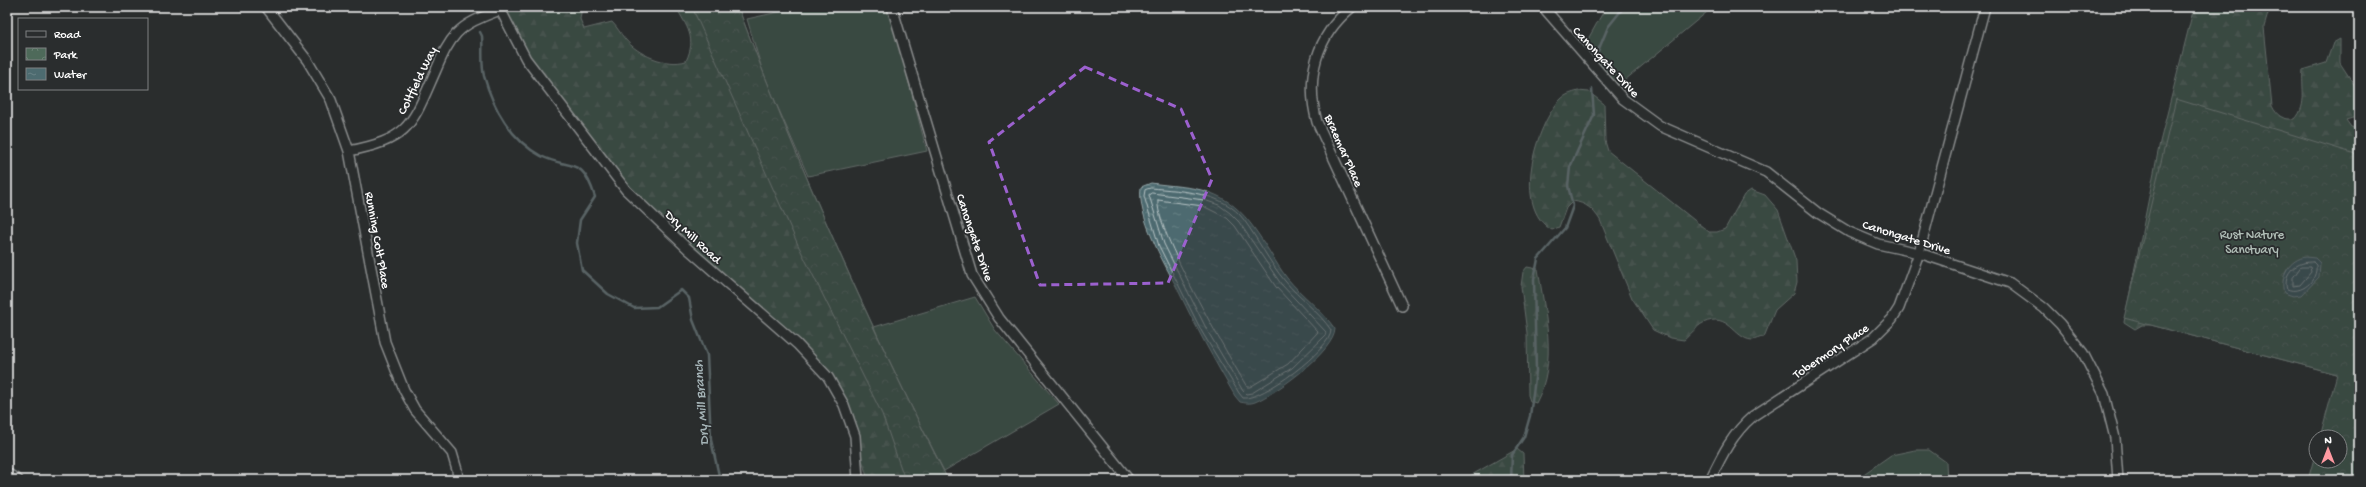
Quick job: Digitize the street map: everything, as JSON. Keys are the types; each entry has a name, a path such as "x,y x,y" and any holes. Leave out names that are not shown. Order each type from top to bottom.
{"street":[{"name":"Running Colt Place","path":"266,7 307,60 332,100 349,151 386,342 404,390 415,410 452,452 458,480"},
{"name":"Canongate Drive","path":"892,7 972,275 998,318 1129,480"},
{"name":"Braemar Place","path":"1352,7 1334,24 1319,50 1312,78 1313,108 1402,306"},
{"name":"Canongate Drive","path":"1543,7 1610,85 1632,106 1650,120 1669,130 1766,172 1818,213 1849,232 1878,244 1919,253 2010,284 2044,308 2064,328 2083,353 2104,394 2115,438 2118,480"},
{"name":"Tobermory Place","path":"1710,480 1725,448 1742,425 1753,416 1866,343 1883,330 1899,308 1919,253 1984,7"},
{"name":"Coltfield Way","path":"349,151 378,145 400,133 416,115 451,40 467,25 499,8"},
{"name":"Dry Mill Road","path":"499,8 526,59 626,190 687,248 797,344 828,377 844,405 855,436 858,480"},
{"path":"7,473 18,480"}],"highlighted area":[{"path":"1085,67 1181,109 1212,179 1168,283 1040,285 989,142"}],"green space":[{"path":"499,7 582,7 580,19 584,29 612,22 631,45 645,55 661,61 678,62 686,61 691,46 691,39 687,27 676,7 738,7 761,67 811,187 863,305 948,480 868,480 855,436 828,377 626,190 526,59"},
{"path":"692,7 738,7 761,67 811,187 863,306 948,480 905,480 882,414 799,247"},
{"path":"801,7 889,7 927,151 808,176 764,76 747,19"},
{"path":"1606,7 1713,7 1619,85 1583,48"},
{"name":"Rust Nature Sanctuary","path":"2194,7 2270,7 2264,27 2272,106 2278,115 2287,119 2295,119 2299,114 2303,102 2303,70 2326,63 2333,43 2340,39 2340,63 2359,92 2359,116 2346,120 2351,127 2359,129 2359,294 2337,374 2151,325 2142,325 2135,329 2124,322 2160,142"},
{"path":"1578,91 1589,92 1604,104 1605,141 1608,151 1709,232 1717,232 1725,229 1744,195 1751,190 1765,195 1778,210 1796,261 1797,282 1794,293 1775,310 1764,337 1752,340 1746,338 1719,320 1712,320 1703,323 1684,340 1670,338 1653,330 1632,298 1600,220 1592,210 1582,203 1573,201 1566,208 1559,227 1552,230 1540,219 1533,204 1530,186 1536,146 1543,127 1561,99"},
{"name":"Rust Nature Sanctuary","path":"2176,99 2359,155 2359,480 2308,480 2311,469 2348,469 2348,429 2322,429 2337,374 2124,318"},
{"path":"1527,267 1538,269 1548,337 1547,371 1543,387 1536,403 1530,401 1528,395 1527,333 1521,286 1523,272"},
{"path":"975,297 995,330 1059,404 944,471 892,370 874,327"},
{"path":"1517,449 1523,454 1524,480 1463,480"},
{"path":"1915,450 1929,450 1946,462 1947,480 1855,480 1891,455"}],"water":[{"path":"1151,183 1201,190 1222,198 1234,206 1245,216 1254,228 1287,278 1335,329 1332,338 1325,349 1315,360 1289,381 1255,402 1240,402 1235,396 1197,328 1158,251 1147,224 1141,199 1141,187"},
{"path":"2306,257 2315,258 2320,263 2319,277 2302,295 2293,296 2284,293 2283,280 2287,269 2295,261"}],"waterway":[{"name":"Dry Mill Branch","path":"466,7 468,11"},
{"path":"1598,51 1608,27 1624,7"},
{"name":"Dry Mill Branch","path":"480,32 482,36 484,76 492,100 512,132 530,149 541,156 574,166 585,175 590,184 595,197 580,220 577,243 582,270 608,294 634,308 657,307 681,290 689,298 693,320 707,355 711,440 720,480"},
{"path":"1511,480 1512,455 1524,437 1530,416 1536,371 1534,279 1538,259 1565,228 1573,206 1568,186 1570,167 1594,115 1592,89"}]}
